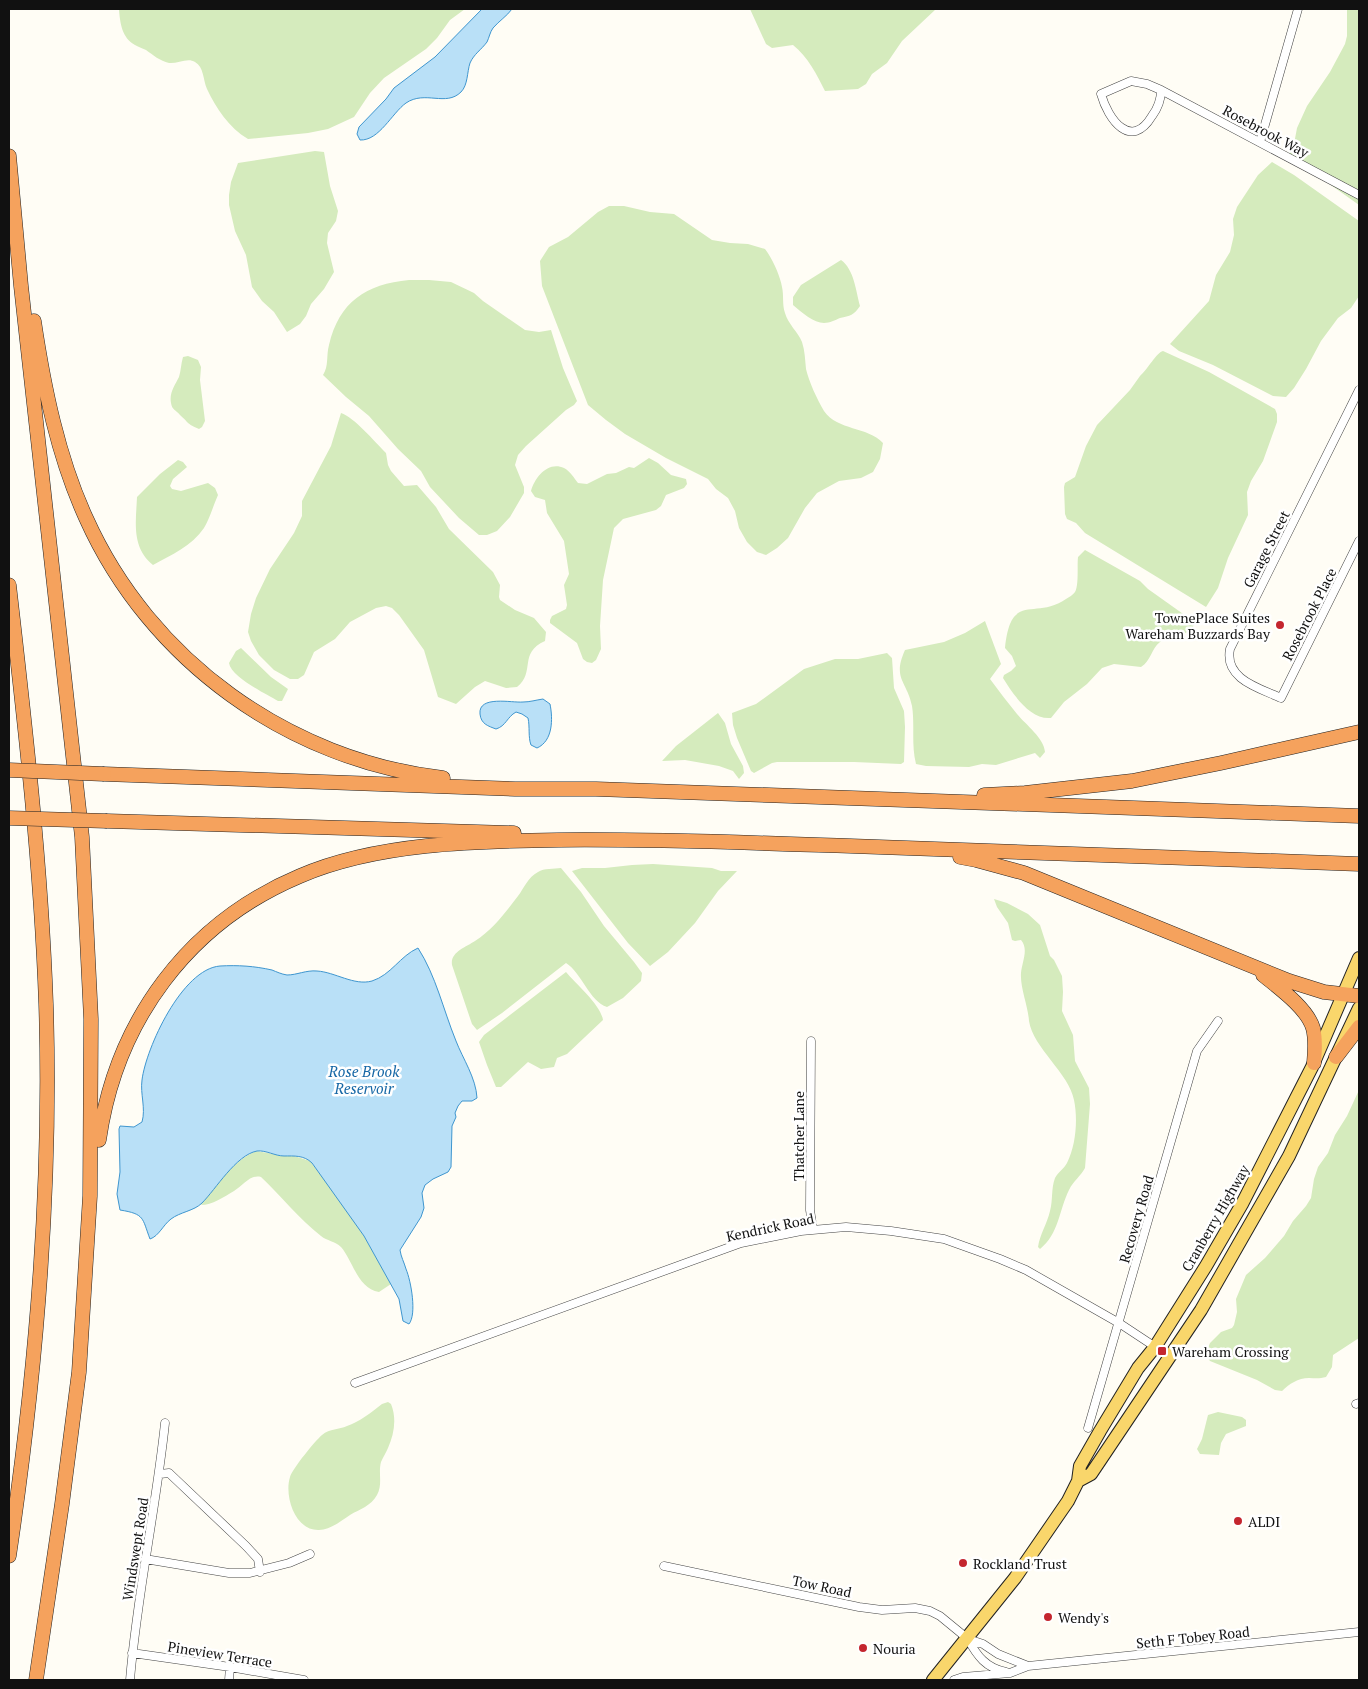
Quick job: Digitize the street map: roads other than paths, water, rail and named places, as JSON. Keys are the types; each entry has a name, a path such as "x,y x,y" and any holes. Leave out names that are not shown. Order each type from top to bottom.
{"highway":[{"path":"9,156 22,296 82,837 91,1019 90,1196 85,1293 76,1398 59,1530 36,1680"},
{"path":"18,242 29,285 40,359 53,418 64,459 78,498 97,541 122,582 152,622 187,660 229,694 268,720 312,743 359,761 424,776 596,789"},
{"path":"9,585 35,832 42,919 47,1084 44,1212 39,1300 26,1432 9,1556"},
{"path":"9,620 17,656"},
{"path":"880,798 1025,793 1132,782 1356,732"},
{"path":"9,770 506,789 596,789 1359,816"},
{"path":"9,818 515,833 582,840"},
{"path":"90,1196 108,1092 121,1055 140,1017 174,967 206,935 240,908 277,886 299,876 340,862 365,856 442,846 514,841 690,840 1359,864"},
{"path":"898,848 976,860 1024,873 1290,982 1324,992 1359,996"},
{"path":"1255,968 1292,1000 1311,1022 1315,1041 1314,1063"},
{"path":"1336,1057 1359,1027"}],"main road":[{"name":"Cranberry Highway","path":"933,1680 968,1639 1038,1547 1068,1501 1078,1481 1080,1466 1138,1368 1155,1347 1242,1204 1314,1063 1359,958"},
{"name":"Cranberry Highway","path":"1078,1481 1091,1474 1201,1310 1289,1156 1359,1008"}],"street":[{"path":"1260,142 1298,9"},
{"name":"Rosebrook Way","path":"1160,90 1158,106 1148,124 1142,130 1131,131 1120,127 1108,114 1101,94 1131,81 1147,84 1160,90 1260,142 1359,195"},
{"name":"Garage Street","path":"1281,698 1236,674 1229,663 1230,649 1359,390"},
{"name":"Rosebrook Place","path":"1281,698 1359,541"},
{"name":"Recovery Road","path":"1088,1428 1197,1051 1218,1021"},
{"name":"Thatcher Lane","path":"811,1041 810,1210 813,1230"},
{"name":"Kendrick Road","path":"355,1383 741,1243 813,1230 846,1228 892,1231 944,1239 1000,1259 1026,1270 1119,1323 1169,1356"},
{"name":"Windswept Road","path":"130,1680 145,1559 160,1474 164,1423"},
{"path":"160,1474 169,1473 233,1533 258,1559 260,1572"},
{"path":"145,1559 250,1574 289,1563 310,1554"},
{"name":"Tow Road","path":"664,1566 859,1607 882,1610 923,1609 940,1616 968,1639"},
{"name":"Seth F Tobey Road","path":"954,1680 963,1677 1010,1673 1028,1666 1359,1632"},
{"path":"968,1639 976,1653 986,1664 1010,1673"},
{"name":"Seth F Tobey Road","path":"968,1639 983,1644 998,1654 1028,1666"},
{"name":"Pineview Terrace","path":"132,1653 304,1680"},
{"path":"229,1680 230,1667"}],"water":[{"path":"482,9 512,9 493,28 487,42 470,63 465,86 461,92 449,98 413,99 406,103 373,136 360,140 357,134 359,127 394,88 435,57"},
{"path":"543,699 550,704 551,729 546,740 537,748 531,745 528,718 522,714 516,712 502,726 496,729 485,724 480,714 484,704 490,702 526,702"},
{"name":"Rose Brook Reservoir","path":"418,948 430,970 456,1041 472,1076 477,1098 472,1101 462,1101 458,1106 452,1126 451,1167 448,1172 425,1185 422,1193 424,1208 421,1217 400,1250 410,1281 413,1305 413,1313 409,1324 403,1321 399,1299 364,1236 312,1163 299,1156 281,1156 260,1151 249,1154 227,1173 202,1203 171,1219 150,1239 144,1222 138,1215 120,1210 117,1194 120,1172 119,1129 120,1126 134,1127 142,1122 142,1080 151,1049 168,1012 192,981 206,970 220,966 233,966 272,970 287,975 317,971 358,982 372,981 385,974"}],"place":[{"name":"TownePlace Suites Wareham Buzzards Bay","path":"1280,625"},
{"name":"Wareham Crossing","path":"1162,1351"},
{"name":"ALDI","path":"1238,1521"},
{"name":"Rockland Trust","path":"963,1563"},
{"name":"Wendy's","path":"1048,1617"},
{"name":"Nouria","path":"863,1648"}]}
